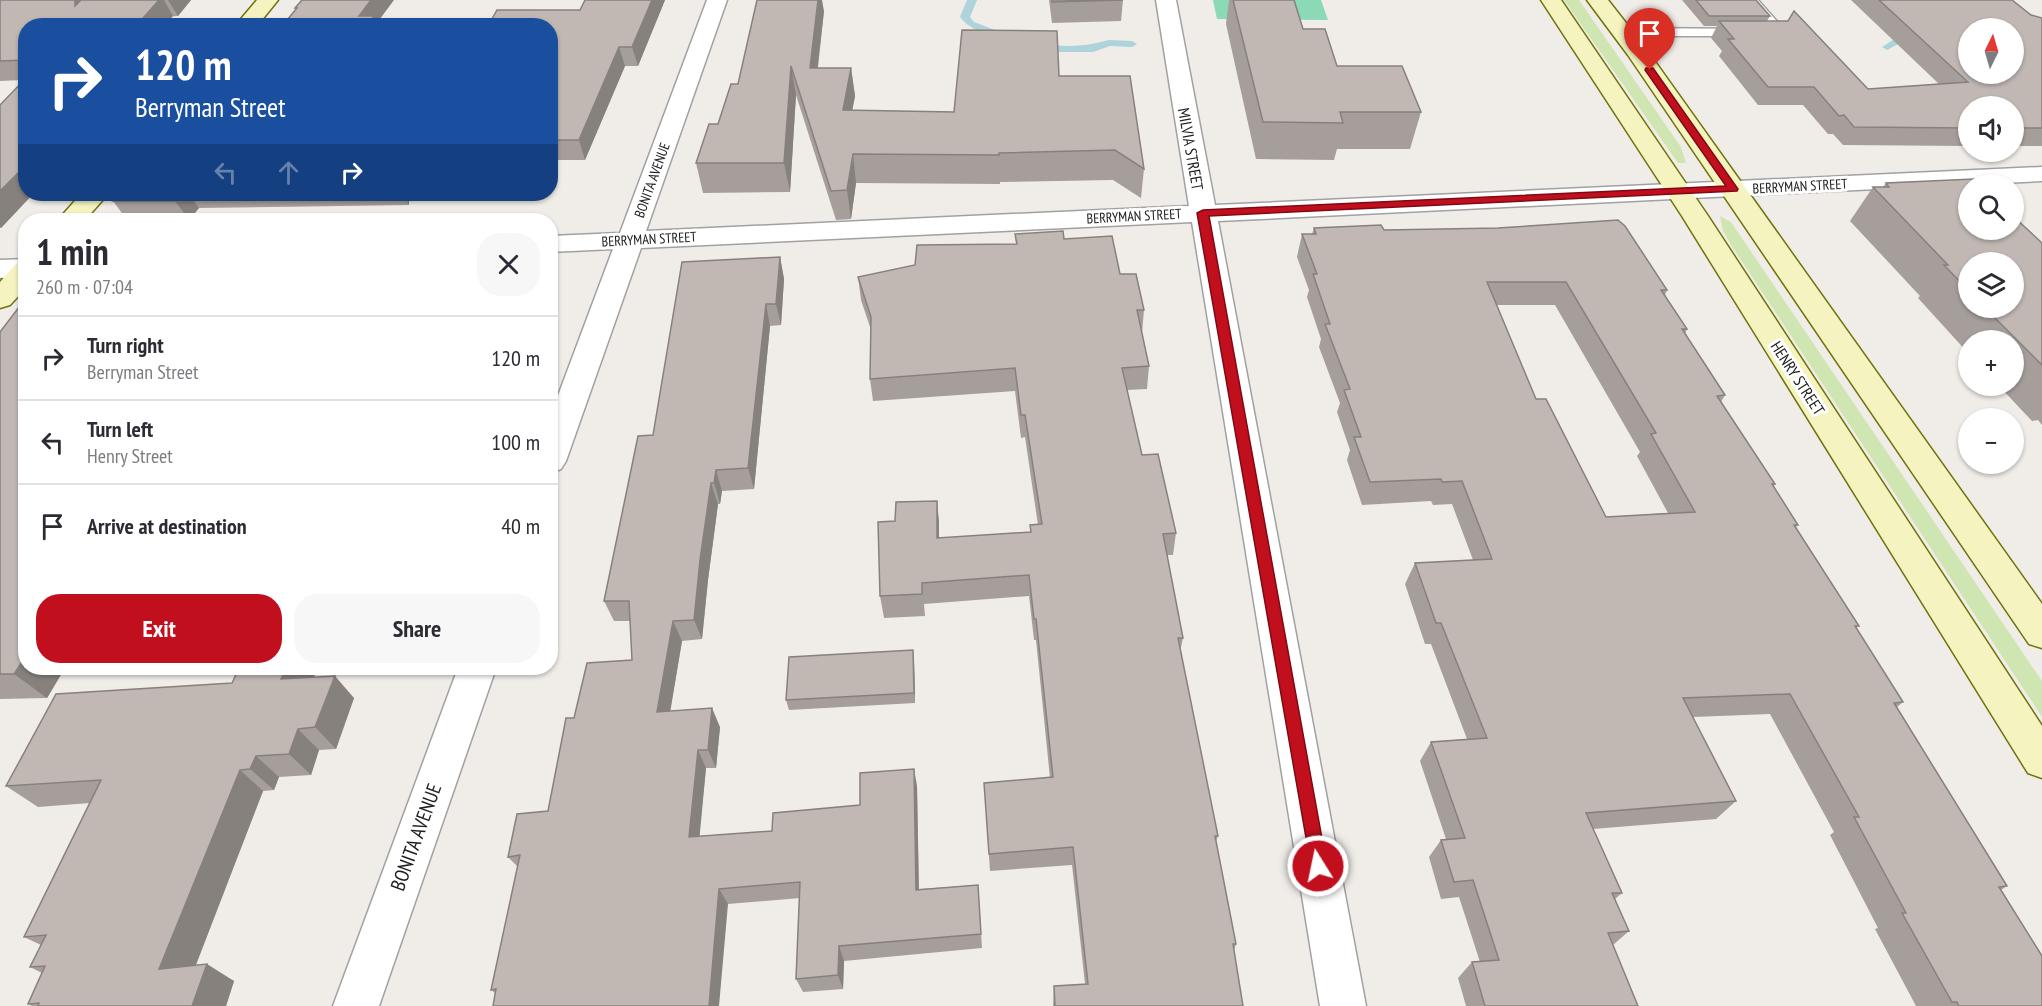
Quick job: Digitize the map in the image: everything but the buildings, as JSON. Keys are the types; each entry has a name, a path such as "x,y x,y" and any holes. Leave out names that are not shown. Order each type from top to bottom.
{"main road":[{"path":"252,18 268,0"},
{"name":"HENRY STREET","path":"1551,0 1679,192 2042,760"},
{"path":"1597,0 1623,32 2042,633"},
{"path":"77,213 89,201"},
{"path":"0,299 18,278"}],"street":[{"name":"BONITA AVENUE","path":"558,439 717,0"},
{"name":"MILVIA STREET","path":"1166,0 1343,1006"},
{"name":"BERRYMAN STREET","path":"558,244 2042,174"},
{"path":"0,269 18,269"},
{"name":"BONITA AVENUE","path":"356,1006 474,675"}],"lane":[{"path":"1623,32 1774,33 1776,28 1751,0"}],"green space":[{"path":"1213,0 1321,0 1328,20 1217,19"},
{"path":"1564,0 1579,0 1681,147 1686,163 1678,163"},
{"path":"1720,216 1731,222 2042,681 2042,717 1731,245 1723,231"}],"waterway":[{"path":"972,0 965,17 971,24 1005,37"},
{"path":"1887,47 1902,38 1915,38"},
{"path":"1037,45 1056,49 1093,49 1109,43 1132,44"}],"route":[{"path":"1318,866 1203,213 1509,201 1733,189 1650,70"}]}
